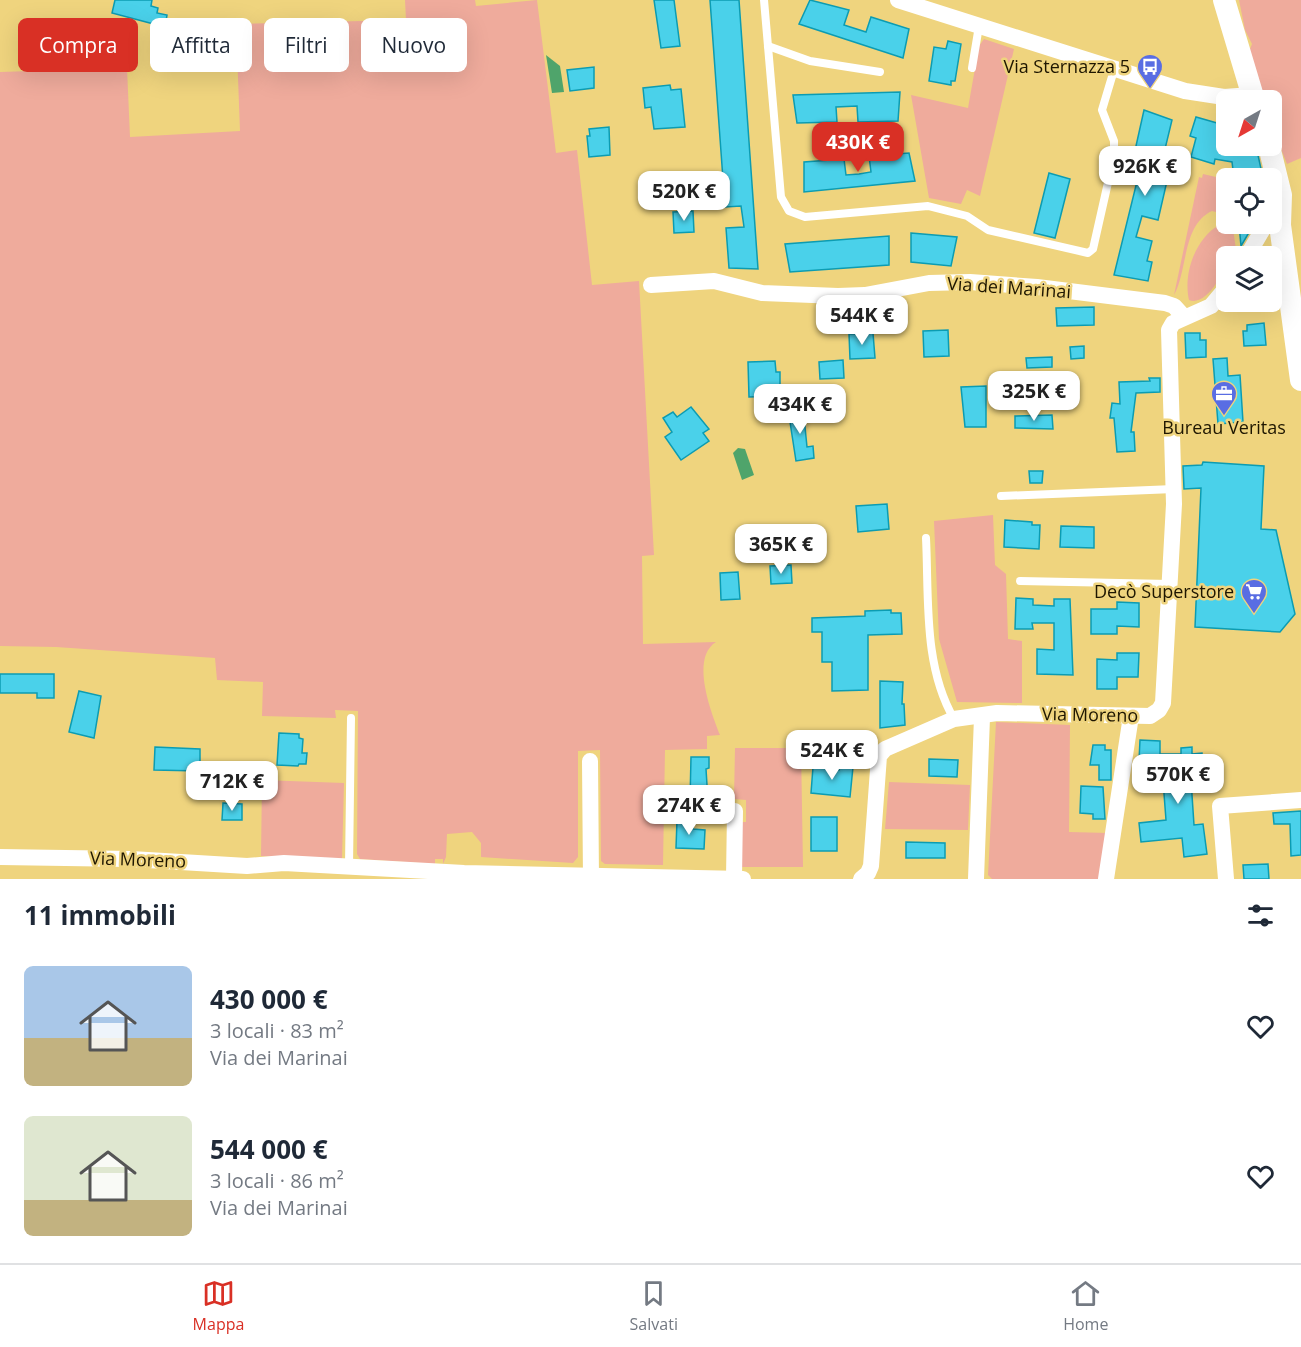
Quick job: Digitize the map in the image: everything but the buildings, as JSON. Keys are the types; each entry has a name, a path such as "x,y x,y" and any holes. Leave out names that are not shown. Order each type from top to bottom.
{"main road":[{"path":"1224,3 1251,90"},
{"path":"1282,213 1301,207"},
{"path":"1276,234 1301,380"}],"street":[{"path":"898,0 1114,70 1185,91 1216,96"},
{"name":"Via dei Marinai","path":"651,285 714,281 762,293 838,296 865,295 929,283 970,282 1037,287 1165,303 1174,306 1184,316"},
{"path":"1184,316 1211,306 1216,300"},
{"name":"Via Moreno","path":"869,877 879,756 885,749 954,719 982,717 997,713 1154,715 1163,703 1174,489 1169,330 1173,323 1184,316"},
{"path":"1106,879 1131,716"},
{"path":"976,879 982,717"},
{"path":"590,761 591,877"},
{"path":"1226,879 1220,806 1301,800"},
{"path":"734,878 735,811"},
{"name":"Via Moreno","path":"0,856 131,859 247,866 284,863 591,877 744,879"}],"lane":[{"path":"764,0 781,197 789,211 805,217 928,206 967,216 988,230 1088,253 1093,249 1114,156 1114,141 1102,110 1114,70"},
{"path":"972,68 979,26"},
{"path":"768,46 810,61 880,72"},
{"path":"1001,496 1174,489"},
{"path":"926,538 933,658 946,705 954,719"},
{"path":"1020,581 1170,584"},
{"path":"350,866 351,718"}],"shaded area":[{"path":"405,0 475,0 476,6 537,0 556,153 577,150 592,285 639,281 654,555 642,556 643,644 716,642 708,650 703,672 708,700 720,735 707,736 707,749 665,750 663,865 605,864 601,861 600,750 578,751 578,857 573,863 481,857 481,843 472,832 447,834 446,857 443,864 443,859 435,859 435,864 360,859 357,854 358,711 335,710 336,718 262,716 263,682 217,680 215,658 56,647 0,646 0,72 127,72 130,137 240,131 238,72 252,72 252,24 264,23 264,72 349,72 349,21 361,21 361,72 467,72 467,18 406,18"},
{"path":"1239,0 1301,0 1301,158 1287,164 1282,151 1282,90 1260,90 1248,54 1252,44 1245,30"},
{"path":"984,39 1014,49 980,196 967,190 961,204 929,198 911,95 968,108 979,46"},
{"path":"546,55 560,66 564,92 552,93"},
{"path":"1203,174 1216,177 1216,212 1212,211 1202,218 1195,227 1190,237 1174,295 1199,177 1202,178"},
{"path":"1216,227 1216,234 1234,234 1236,246 1216,246 1216,283 1202,298 1196,301 1189,300 1188,279 1193,258 1203,239"},
{"path":"738,448 745,449 754,475 742,480 733,453"},
{"path":"993,515 995,565 1006,574 1008,639 1022,641 1022,703 957,702 939,639 934,521"},
{"path":"996,722 1070,725 1069,832 1109,833 1101,879 992,879 988,875"},
{"path":"735,748 801,748 803,867 741,867 742,822 746,822 746,800 734,799"},
{"path":"262,780 344,783 342,859 261,856"},
{"path":"889,782 970,785 968,830 885,829"}],"place":[{"name":"Via Sternazza 5","path":"1150,90"},
{"name":"Bureau Veritas","path":"1224,417"},
{"name":"Decò Superstore","path":"1254,615"}]}
